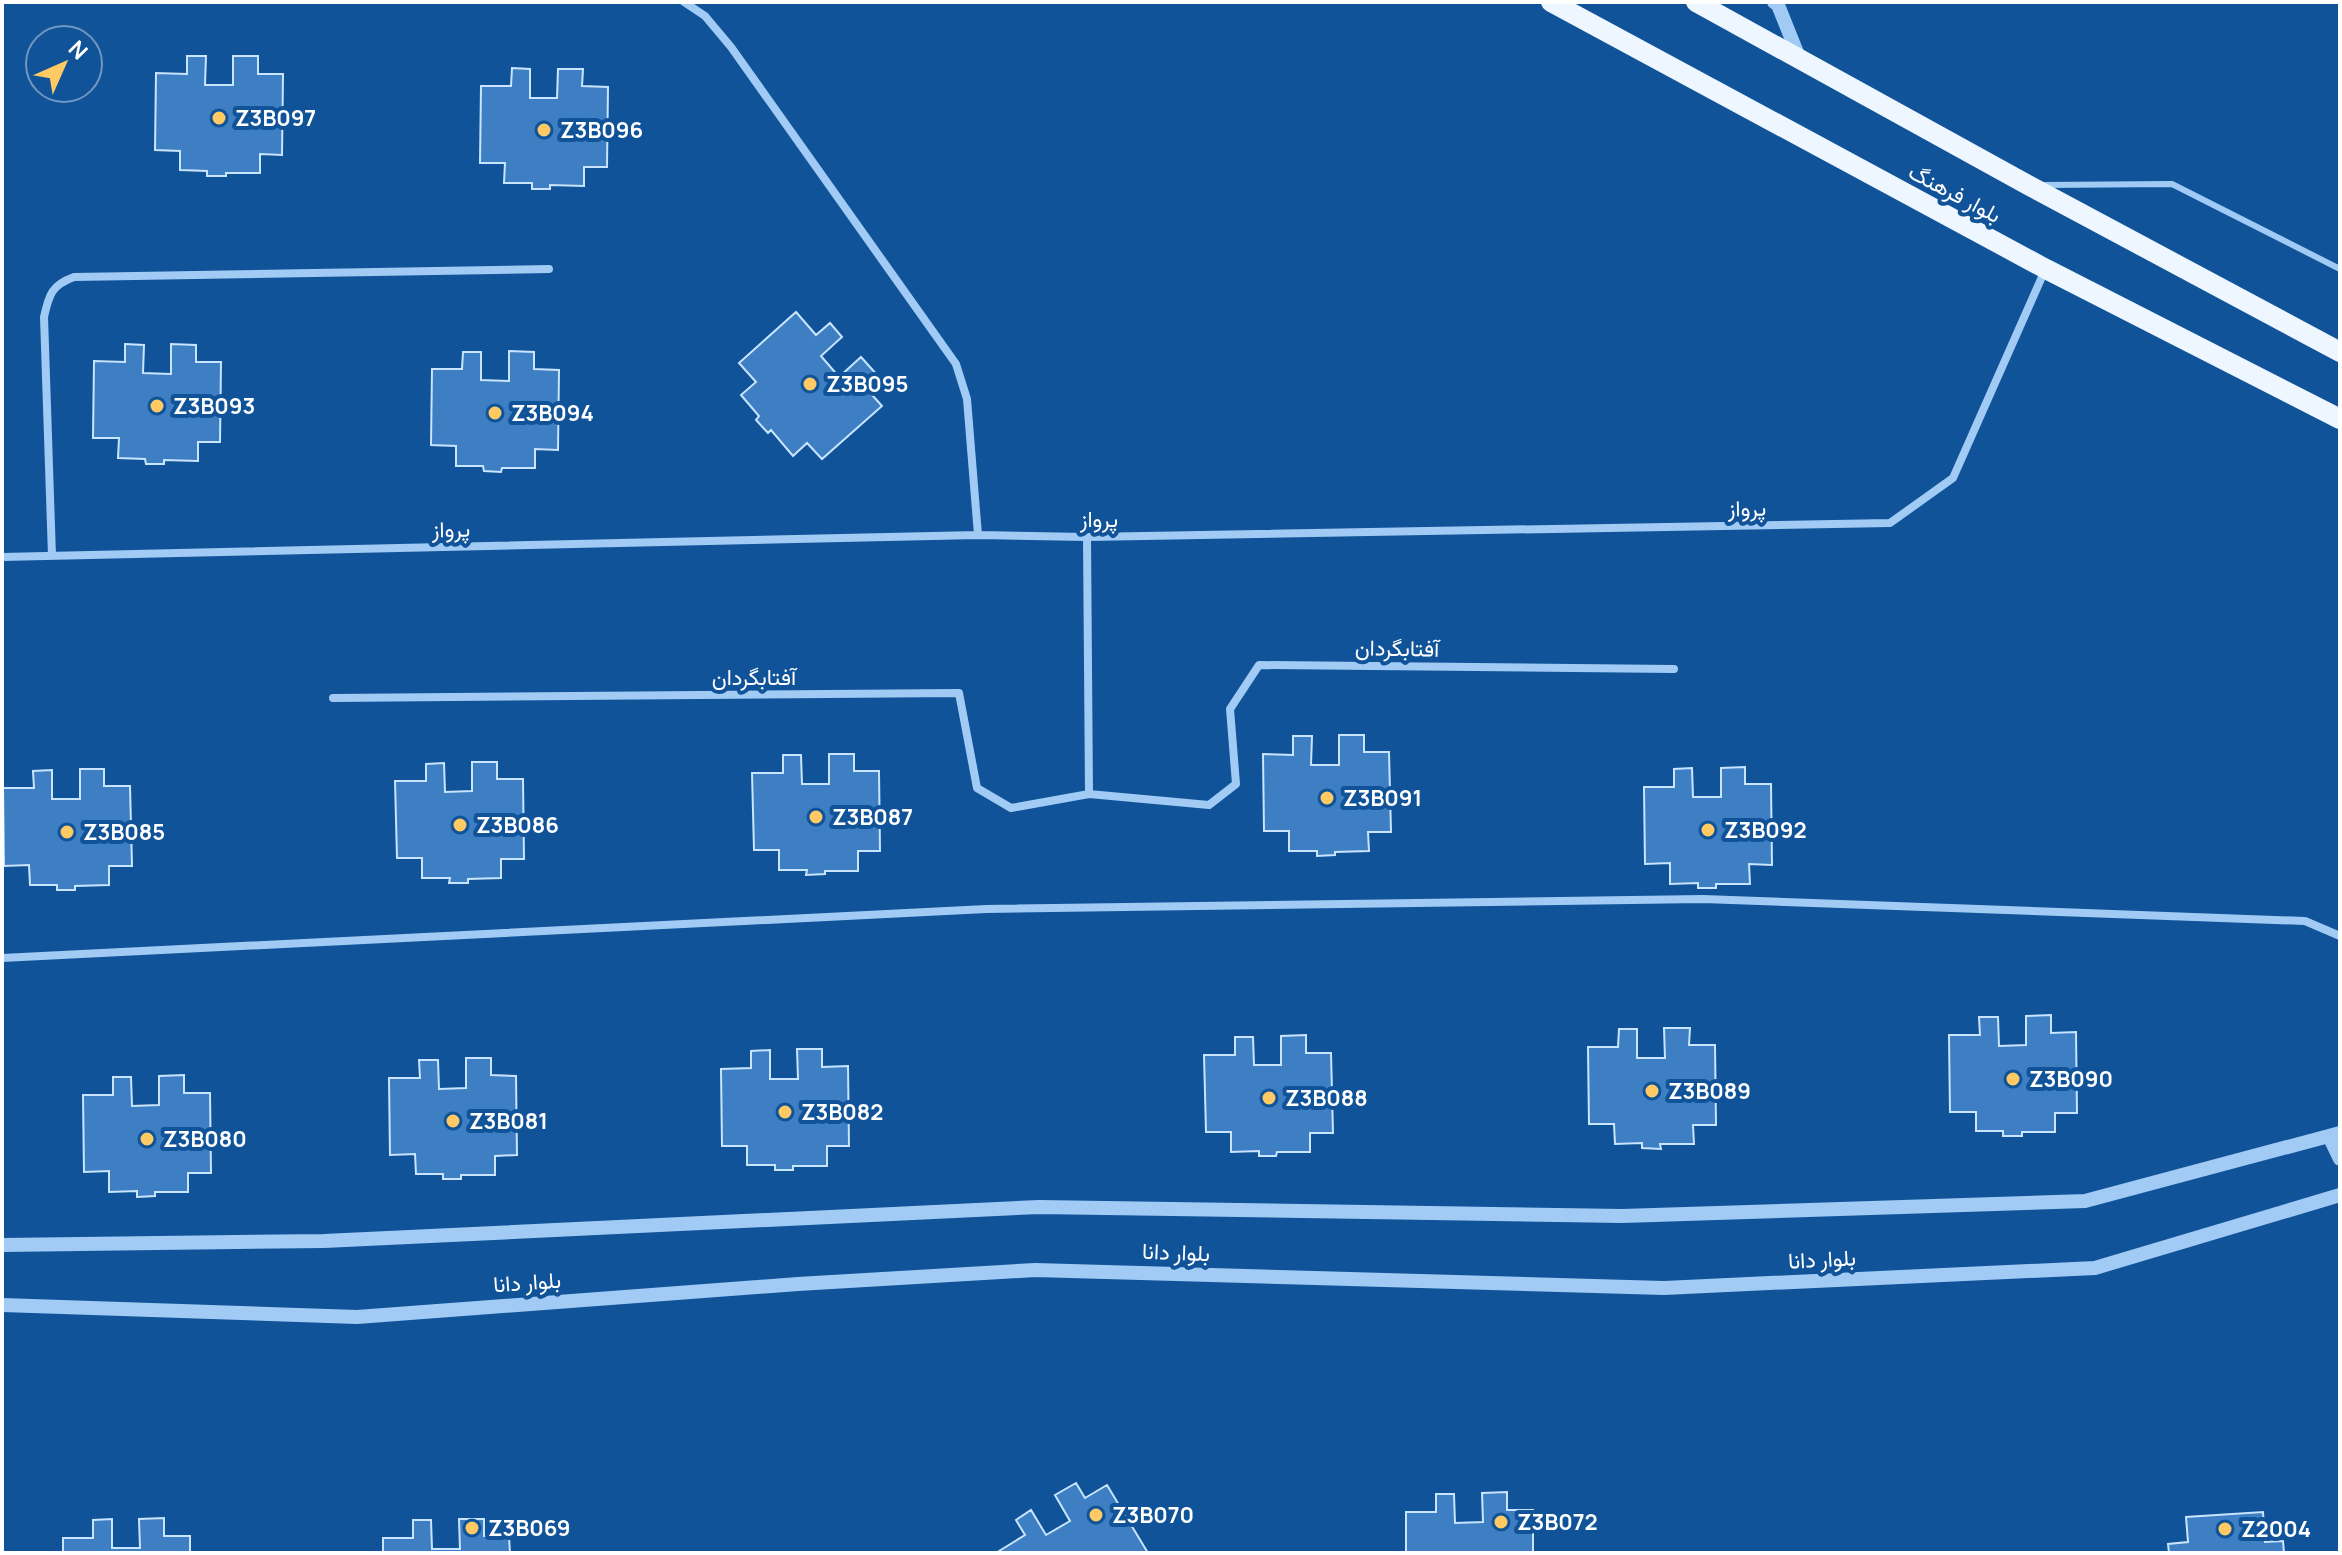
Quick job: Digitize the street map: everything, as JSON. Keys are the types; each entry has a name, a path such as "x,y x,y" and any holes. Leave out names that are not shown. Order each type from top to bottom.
{"main road":[{"name":"بلوار فرهنگ","path":"1551,2 2046,269 2340,419"},
{"name":"بلوار فرهنگ","path":"1696,2 2340,352"}],"street":[{"path":"684,2 705,16 731,47 956,364 967,399 978,535"},
{"path":"1774,2 1778,5 1800,60"},
{"path":"52,556 44,317 48,298 59,283 74,277 549,269"},
{"name":"پرواز","path":"2,557 978,535 1087,537 1890,523 1953,478 2046,269"},
{"path":"1087,537 1089,794"},
{"name":"آفتابگردان","path":"333,698 959,693 977,788 1011,808 1089,794 1209,805 1236,784 1230,709 1259,665 1674,669"},
{"path":"2,958 986,909 1703,899 2305,921 2340,936"},
{"path":"2335,1135 2340,1159"},
{"name":"بلوار دانا","path":"2,1245 324,1241 1039,1207 1622,1216 2085,1201 2335,1135"},
{"name":"بلوار دانا","path":"2,1305 357,1317 798,1284 1035,1270 1696,1287 2095,1268 2340,1195"}],"lane":[{"path":"2028,185 2172,184 2340,269"}],"building":[{"name":"Z3B097","path":"187,56 206,56 205,85 233,85 233,56 258,56 258,74 283,74 282,155 260,154 260,173 207,176 207,171 180,170 180,151 155,150 156,73 187,74"},
{"name":"Z3B096","path":"512,68 530,69 530,98 557,98 558,69 583,69 582,86 608,87 607,167 584,167 584,186 550,185 550,189 532,189 532,183 504,183 505,163 480,163 481,86 511,86"},
{"name":"Z3B095","path":"796,312 816,335 830,323 842,337 821,356 839,377 861,357 878,376 865,387 882,406 822,459 807,443 793,456 771,430 768,433 756,420 759,416 741,395 756,382 739,363"},
{"name":"Z3B093","path":"125,344 144,345 143,373 171,374 171,344 196,345 196,362 221,362 220,442 198,442 198,461 164,460 164,464 146,464 145,459 118,458 119,438 93,438 94,361 125,362"},
{"name":"Z3B094","path":"509,351 534,352 534,369 559,370 558,450 535,449 535,468 502,468 501,472 484,471 483,466 456,466 456,446 431,445 432,369 462,369 463,352 481,352 481,380 509,381"},
{"name":"Z3B091","path":"1339,735 1364,735 1364,752 1389,752 1391,832 1368,832 1369,851 1317,856 1317,851 1289,851 1289,831 1264,831 1263,754 1293,755 1293,736 1312,736 1311,765 1339,765"},
{"name":"Z3B087","path":"829,754 854,754 854,771 879,771 880,851 858,851 858,871 825,871 825,874 806,875 807,870 779,870 779,850 754,850 752,773 783,773 783,755 801,755 802,784 829,784"},
{"name":"Z3B086","path":"472,762 497,762 497,779 523,779 524,859 501,859 501,878 449,883 450,878 422,878 422,858 397,858 395,781 426,781 426,764 444,763 445,792 472,791"},
{"name":"Z3B092","path":"1745,767 1745,784 1771,784 1772,865 1749,864 1750,884 1716,884 1716,888 1698,888 1698,883 1670,884 1670,863 1645,864 1644,787 1674,787 1674,769 1692,768 1693,797 1721,797 1721,768"},
{"name":"Z3B085","path":"80,769 104,769 104,786 130,786 132,866 109,866 109,885 57,890 57,885 30,885 29,865 4,866 3,788 34,788 33,771 52,770 52,799 80,799"},
{"name":"Z3B090","path":"2051,1015 2051,1033 2076,1032 2077,1113 2055,1113 2055,1132 2022,1132 2022,1136 2003,1136 2003,1131 1976,1131 1976,1112 1950,1112 1949,1035 1980,1035 1979,1017 1998,1017 1999,1046 2026,1045 2026,1016"},
{"name":"Z3B089","path":"1664,1028 1690,1028 1689,1045 1715,1045 1716,1125 1693,1125 1694,1144 1660,1144 1661,1149 1642,1148 1642,1143 1615,1144 1614,1124 1589,1124 1588,1047 1618,1047 1619,1029 1637,1029 1637,1058 1665,1058"},
{"name":"Z3B088","path":"1306,1035 1306,1053 1331,1053 1333,1133 1310,1133 1310,1152 1277,1152 1276,1156 1259,1156 1259,1151 1231,1152 1231,1132 1206,1132 1204,1055 1235,1055 1235,1037 1253,1037 1254,1065 1281,1065 1281,1036"},
{"name":"Z3B082","path":"797,1049 822,1049 822,1067 848,1066 849,1146 827,1146 827,1166 793,1166 793,1170 775,1170 775,1165 747,1165 747,1146 722,1146 721,1069 751,1068 751,1051 770,1050 770,1079 798,1079"},
{"name":"Z3B081","path":"466,1058 491,1058 491,1075 516,1076 517,1155 495,1156 495,1175 461,1175 461,1179 443,1179 443,1174 416,1174 415,1154 390,1155 389,1078 420,1078 419,1060 438,1060 439,1089 466,1088"},
{"name":"Z3B080","path":"184,1075 184,1093 210,1093 211,1173 188,1173 188,1192 155,1192 155,1196 137,1197 137,1191 109,1192 109,1171 84,1172 83,1095 113,1095 113,1077 131,1077 132,1106 159,1105 159,1076"},
{"name":"Z3B070","path":"1076,1483 1085,1498 1107,1485 1148,1553 1000,1553 1025,1535 1016,1520 1031,1510 1046,1535 1070,1521 1055,1495"},
{"name":"Z3B072","path":"1507,1492 1507,1510 1533,1510 1533,1553 1406,1553 1406,1512 1436,1512 1436,1494 1454,1494 1455,1523 1483,1522 1482,1493"},
{"name":"Z2004","path":"2263,1512 2265,1542 2283,1541 2284,1553 2169,1553 2168,1544 2188,1542 2186,1517"},
{"path":"164,1518 164,1536 190,1536 190,1553 63,1553 63,1538 93,1538 93,1520 112,1519 112,1548 140,1548 139,1519"},
{"name":"Z3B069","path":"459,1519 484,1519 484,1536 509,1536 510,1553 383,1553 383,1538 413,1538 413,1520 431,1520 432,1549 460,1549"}],"place":[{"name":"Z3B097","path":"219,118"},
{"name":"Z3B096","path":"544,130"},
{"name":"Z3B095","path":"810,384"},
{"name":"Z3B093","path":"157,406"},
{"name":"Z3B094","path":"495,413"},
{"name":"Z3B091","path":"1327,798"},
{"name":"Z3B087","path":"816,817"},
{"name":"Z3B086","path":"460,825"},
{"name":"Z3B092","path":"1708,830"},
{"name":"Z3B085","path":"67,832"},
{"name":"Z3B090","path":"2013,1079"},
{"name":"Z3B089","path":"1652,1091"},
{"name":"Z3B088","path":"1269,1098"},
{"name":"Z3B082","path":"785,1112"},
{"name":"Z3B081","path":"453,1121"},
{"name":"Z3B080","path":"147,1139"},
{"name":"Z3B070","path":"1096,1515"},
{"name":"Z3B072","path":"1501,1522"},
{"name":"Z3B069","path":"472,1528"},
{"name":"Z2004","path":"2225,1529"}]}
